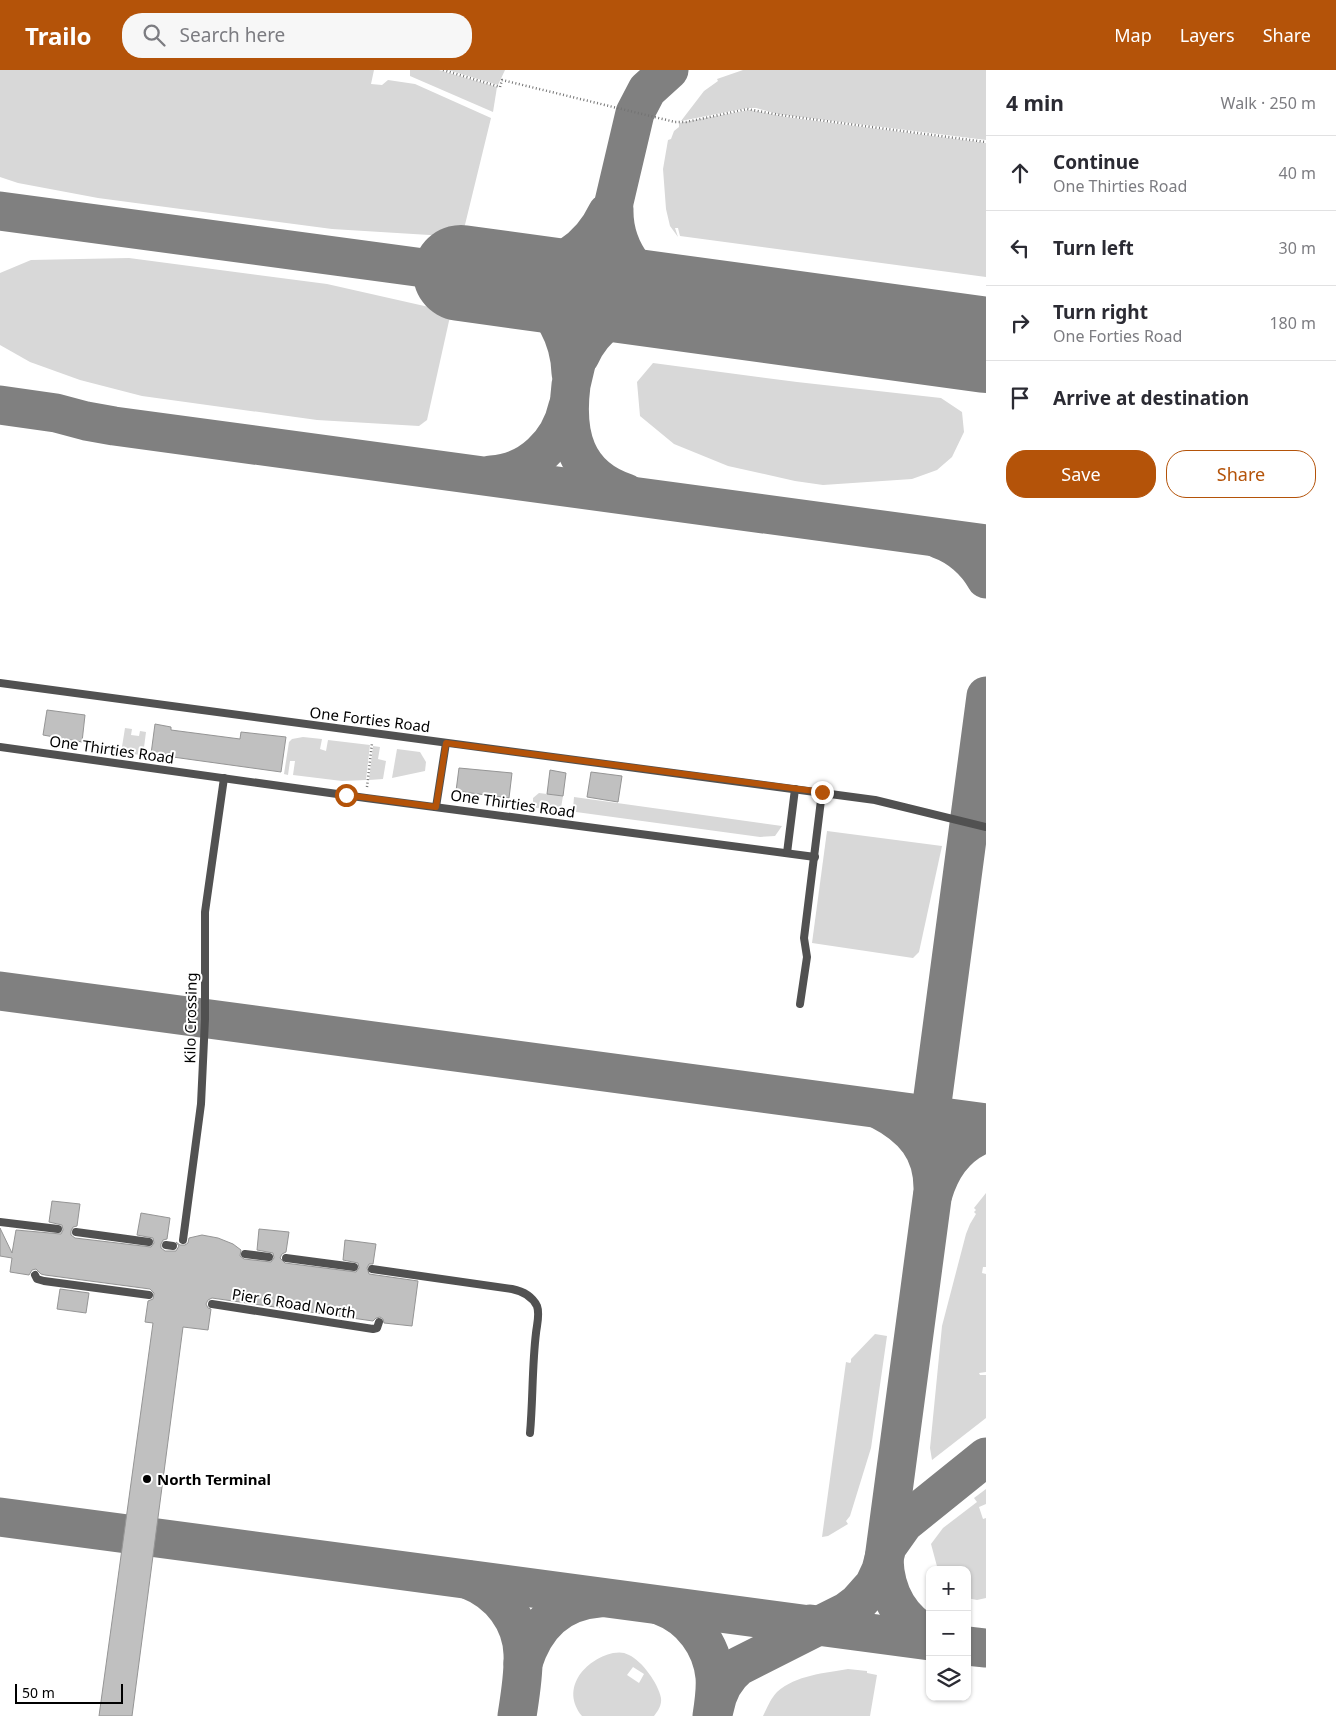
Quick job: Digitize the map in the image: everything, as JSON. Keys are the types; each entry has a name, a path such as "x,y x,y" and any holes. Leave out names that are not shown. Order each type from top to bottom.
{"lane":[{"name":"One Forties Road","path":"0,683 822,792 886,802 986,827"},
{"path":"436,807 446,743"},
{"name":"One Thirties Road","path":"0,747 366,798 815,856"},
{"name":"Kilo Crossing","path":"183,1240 201,1112 205,1019 205,924 224,778"},
{"path":"787,853 794,789"},
{"path":"800,1004 807,957 804,938 822,792"},
{"path":"0,1222 41,1229 58,1229"},
{"path":"76,1232 149,1242"},
{"path":"245,1254 269,1257"},
{"path":"286,1258 354,1267"},
{"path":"372,1269 386,1273 512,1289 524,1293 531,1298 538,1314 532,1367 533,1405 530,1433"},
{"path":"35,1275 36,1278 44,1281 149,1295"},
{"name":"Pier 6 Road North","path":"212,1304 373,1328 377,1328 379,1322"}],"path":[{"path":"443,70 500,87 502,80 675,122 686,122 753,109 780,115 986,142"},
{"path":"366,798 374,734"}],"shaded area":[{"path":"0,70 374,70 371,84 382,85 388,80 415,84 491,118 462,237 332,229 98,198 18,183 0,177"},
{"path":"410,70 439,70 497,87 493,112 410,76"},
{"path":"448,70 505,70 498,85"},
{"path":"743,70 986,70 986,140 778,114 756,108 747,108 681,121 704,91 718,81 717,79"},
{"path":"749,110 786,117 986,143 986,277 680,236 678,228 675,228 678,237 670,226 666,209 663,169 668,140 671,139 674,131 679,127 679,123"},
{"path":"129,258 327,284 451,312 427,420 419,426 317,420 142,396 80,380 30,362 0,345 0,273 31,260"},
{"path":"653,363 941,398 962,412 964,432 952,457 937,470 912,479 823,485 795,481 728,466 674,444 640,416 637,382"},
{"path":"125,728 132,729 131,735 139,736 140,731 146,732 143,755 131,754 132,751 125,750 124,753 121,753"},
{"path":"303,737 322,739 320,749 326,751 328,740 370,745 366,780 342,781 293,775 295,761 290,761 288,775 284,774 289,742 292,739"},
{"path":"373,746 380,747 378,759 386,761 383,779 369,780"},
{"path":"397,749 420,752 426,762 425,771 392,778"},
{"path":"539,793 563,796 559,811 553,810 554,807 547,806 546,809 530,807 533,803 533,798"},
{"path":"574,797 782,826 775,836 760,837 576,812 573,809"},
{"path":"827,831 942,846 919,952 913,958 812,943"},
{"path":"986,1193 986,1267 983,1267 982,1273 986,1274 986,1372 979,1373 980,1375 986,1375 986,1418 932,1460 930,1448 942,1326 966,1234 976,1214 974,1208"},
{"path":"875,1334 887,1336 871,1448 850,1516 846,1521 848,1524 828,1536 822,1537 846,1362 850,1363 851,1359"},
{"path":"986,1489 986,1504 979,1507 983,1519 986,1518 986,1598 977,1600 971,1599 971,1566 937,1566 931,1544 943,1528 977,1502 974,1498"},
{"path":"619,1652 634,1658 644,1667 657,1686 661,1698 660,1705 654,1716 582,1716 573,1696 574,1686 578,1677 585,1669 602,1657","holes":["633,1667 644,1674 639,1683 627,1675"]},
{"path":"848,1669 867,1671 867,1673 877,1675 870,1716 763,1716 773,1697 785,1686 802,1678"}],"building":[{"path":"47,710 85,715 82,742 43,735"},
{"path":"155,724 171,727 171,730 240,739 241,732 286,737 281,772 151,754"},
{"path":"459,768 512,773 509,798 456,791"},
{"path":"550,770 566,773 563,796 547,794"},
{"path":"591,772 622,776 618,802 587,797"},
{"name":"North Terminal","path":"52,1201 80,1204 77,1226 73,1227 71,1231 71,1235 75,1238 151,1247 154,1243 153,1238 137,1235 141,1213 170,1218 167,1239 163,1240 161,1244 161,1248 165,1251 176,1251 179,1246 176,1242 180,1245 185,1245 188,1243 189,1238 202,1235 218,1238 233,1244 241,1250 240,1256 244,1259 271,1262 274,1258 273,1253 257,1250 259,1229 289,1232 286,1252 280,1258 285,1263 356,1272 359,1268 358,1263 343,1260 345,1240 376,1244 373,1264 369,1264 367,1268 369,1274 418,1281 412,1326 384,1323 380,1317 373,1321 212,1298 206,1304 211,1309 208,1330 183,1327 132,1716 99,1716 153,1323 145,1322 148,1301 153,1299 154,1293 150,1289 45,1275 36,1269 32,1270 29,1275 10,1272 12,1258 0,1256 0,1228 12,1253 16,1230 61,1234 63,1230 62,1225 49,1222"},
{"path":"60,1289 89,1293 86,1313 57,1309"}],"taxiway":[{"path":"626,493 608,485 595,476 584,464 577,451 572,436 570,420 571,385 635,113 647,90 669,70"},
{"path":"614,209 615,225 619,240 634,268 656,289 670,297 685,302"},
{"path":"0,211 461,273"},
{"path":"486,277 523,274 541,270 557,263 572,255 586,244 607,213"},
{"path":"491,278 521,287 542,302 551,312 558,323 567,347 571,373"},
{"path":"580,356 586,345 601,327 610,319 632,307 660,301 697,305"},
{"path":"932,338 963,344 986,358"},
{"path":"0,405 56,413 114,426 986,544"},
{"path":"491,475 518,469 541,454 558,432 568,406"},
{"path":"939,539 966,555 986,579"},
{"path":"927,1141 986,696"},
{"path":"0,991 986,1123"},
{"path":"878,1109 902,1124 919,1141 930,1163 932,1176 933,1191 884,1559 887,1583 896,1604 910,1622 926,1633"},
{"path":"933,1194 941,1174 952,1157 967,1143 986,1133"},
{"path":"810,1624 818,1626 846,1612 858,1603 874,1585 881,1570 887,1547 904,1523 986,1457"},
{"path":"0,1517 926,1640"},
{"path":"469,1580 480,1585 499,1600 514,1619 518,1630 522,1642 523,1662 522,1685 517,1716"},
{"path":"523,1663 534,1637 550,1617 572,1604 599,1598"},
{"path":"661,1606 682,1617 705,1643 710,1654 715,1677 712,1716"},
{"path":"714,1710 722,1686 739,1666 818,1626"},
{"path":"971,1646 986,1648"}],"runway":[{"path":"461,273 986,345"}],"place":[{"name":"North Terminal","path":"147,1479"}],"route":[{"path":"346,795 436,807 446,743 822,792"}]}
